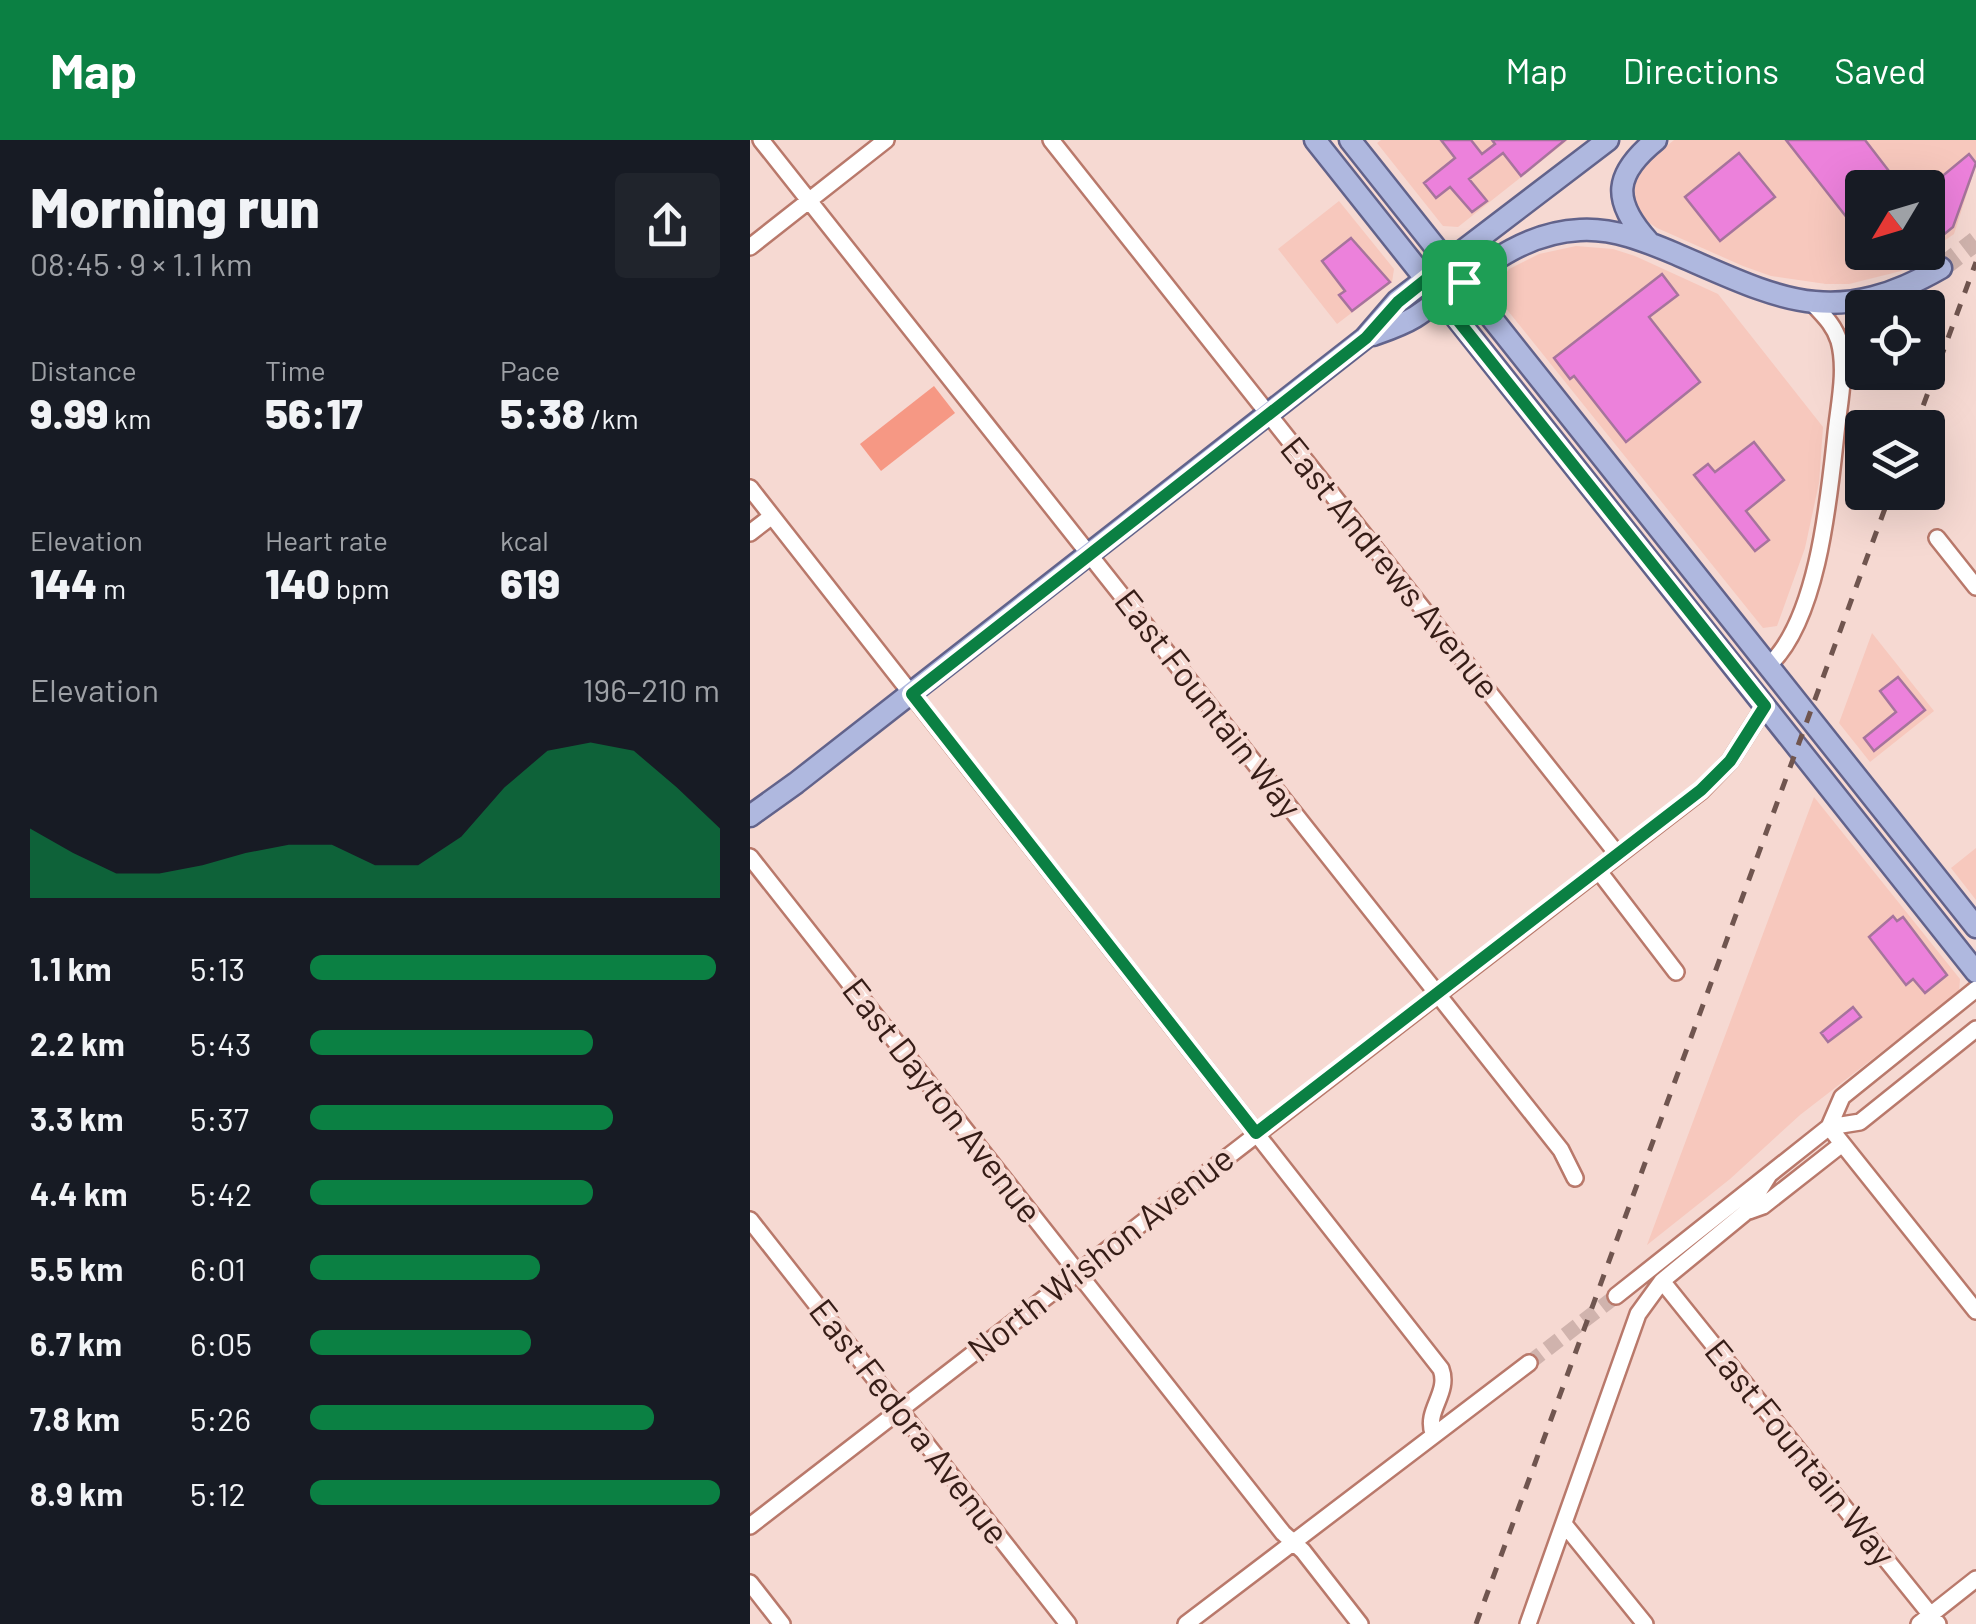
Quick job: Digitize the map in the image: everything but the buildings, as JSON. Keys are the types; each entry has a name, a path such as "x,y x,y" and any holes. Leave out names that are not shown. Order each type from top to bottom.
{"main road":[{"path":"1315,140 1976,972"},
{"path":"1350,140 1976,927"},
{"path":"750,816 1366,338 1398,302 1426,279 1608,140"},
{"path":"1650,243 1629,216 1621,189 1624,174 1634,158 1656,140"},
{"path":"1366,338 1411,320 1509,250 1554,233 1596,230 1650,243 1771,295 1812,304 1845,303"},
{"path":"1896,290 1938,270"}],"street":[{"name":"East Fountain Way","path":"761,140 1561,1150 1574,1178"},
{"path":"750,247 886,140"},
{"name":"East Andrews Avenue","path":"1051,140 1618,855"},
{"path":"1812,304 1832,325 1838,338 1841,390"},
{"path":"1768,666 1792,637 1818,559 1845,375"},
{"path":"750,488 1440,1369 1444,1380 1430,1416 1433,1434"},
{"path":"750,533 772,516"},
{"path":"1937,538 1976,587"},
{"name":"North Wishon Avenue","path":"750,1526 1701,790 1730,761 1765,706"},
{"name":"East Dayton Avenue","path":"751,862 1360,1624"},
{"path":"1598,870 1676,972"},
{"path":"1616,1296 1829,1127 1842,1097 1976,989"},
{"path":"1829,1127 1860,1122 1976,1029"},
{"path":"1829,1127 1976,1311"},
{"path":"1746,1212 1763,1206 1842,1144"},
{"path":"1528,1624 1638,1314 1662,1281 1746,1212 1769,1175"},
{"name":"East Fedora Avenue","path":"750,1220 1068,1624"},
{"name":"East Fountain Way","path":"1662,1281 1929,1621"},
{"path":"1186,1624 1529,1362"},
{"path":"1564,1524 1645,1624"},
{"path":"1929,1621 1976,1579"},
{"path":"750,1583 782,1624"}],"shaded area":[{"path":"1568,140 1458,227 1443,226 1377,143"},
{"path":"1674,140 1976,140 1976,165 1954,234 1945,240 1945,170 1845,170 1845,270 1902,270 1849,284 1771,276 1657,228 1645,220 1633,199 1633,182 1639,169"},
{"path":"1339,201 1394,269 1392,282 1337,324 1278,249"},
{"path":"1576,246 1613,249 1635,256 1718,294 1823,427 1819,483 1805,548 1777,626 1763,628 1500,301 1498,284 1509,269 1539,254"},
{"path":"934,386 955,413 881,471 860,444"},
{"path":"1872,633 1934,711 1870,762 1839,723"},
{"path":"1814,797 1960,979 1959,992 1800,1115 1730,1179 1647,1245"},
{"path":"1976,848 1976,900 1951,868"}],"tunnel":[{"path":"1945,265 1976,241"},
{"path":"1529,1363 1616,1296"}],"railway":[{"path":"1922,410 1976,262"},
{"path":"1476,1624 1884,510"}],"route":[{"path":"1448,262 1464,282 1441,299 1765,706 1730,761 1701,790 1256,1133 912,694 1366,338 1398,302 1448,262"}]}
